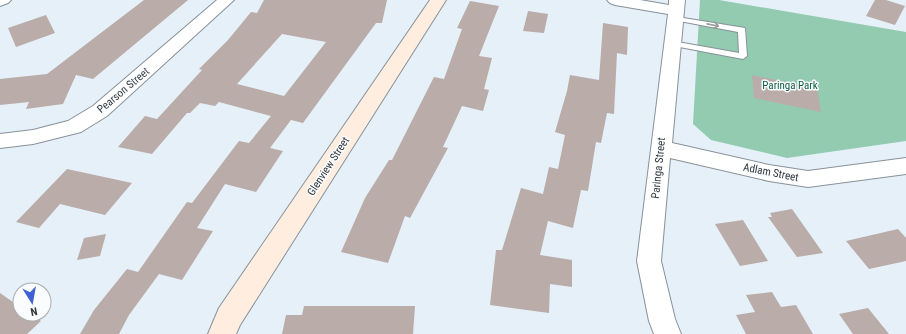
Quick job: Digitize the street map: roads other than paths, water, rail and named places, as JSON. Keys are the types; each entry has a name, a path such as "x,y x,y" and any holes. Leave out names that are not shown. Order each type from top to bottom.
{"street":[{"name":"Pearson Street","path":"0,141 33,137 74,127 100,111 226,0"},
{"name":"Glenview Street","path":"222,334 228,317 438,0"},
{"path":"615,0 676,10"},
{"name":"Paringa Street","path":"668,334 662,321 649,261 676,10"},
{"name":"Adlam Street","path":"660,148 769,173 803,178 849,174 906,166"}],"lane":[{"path":"672,43 743,56 742,30 676,10"}],"park label":[{"name":"Paringa Park","path":"790,85"}]}
